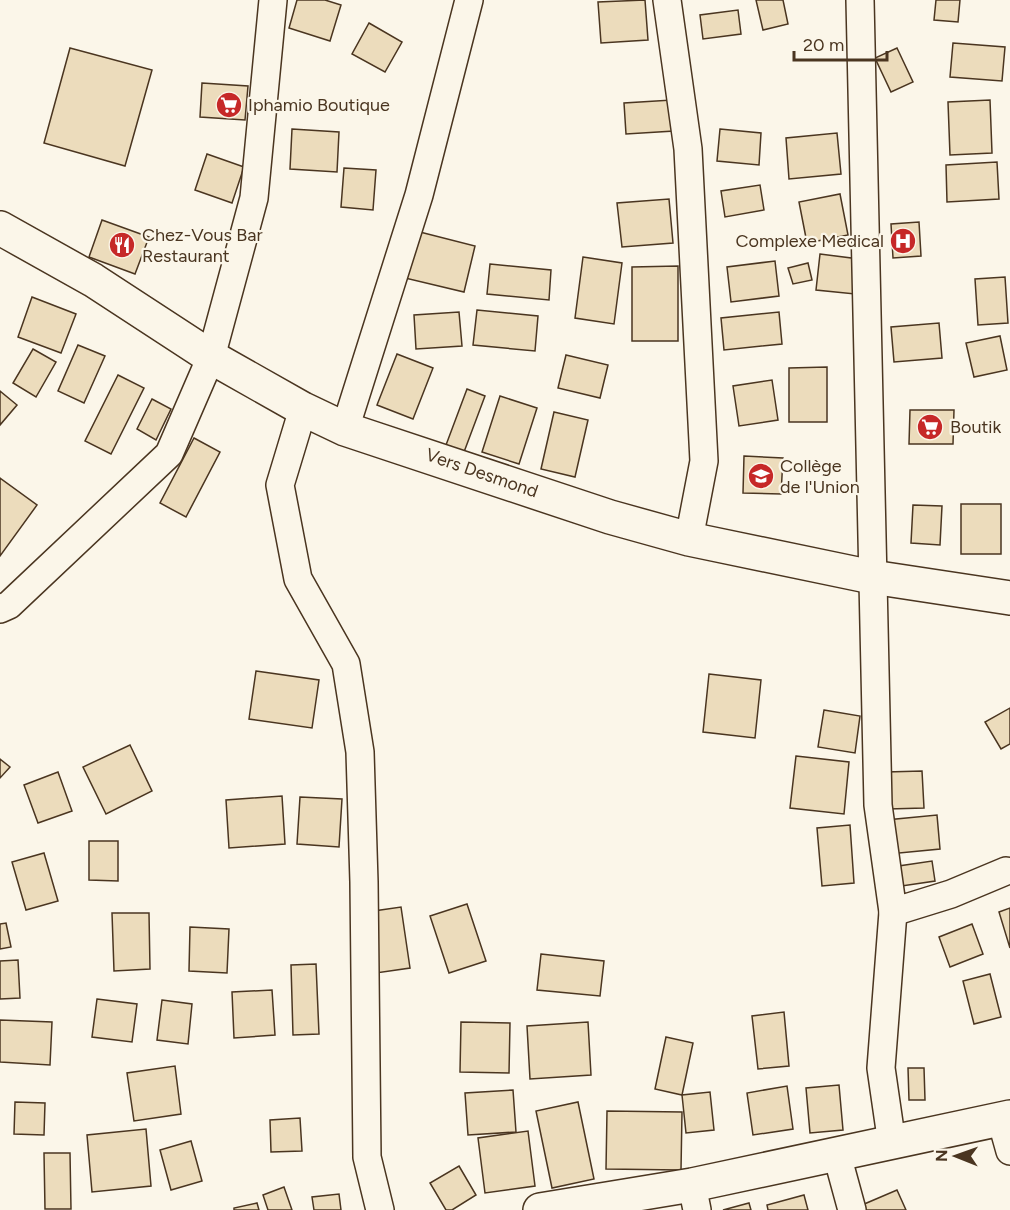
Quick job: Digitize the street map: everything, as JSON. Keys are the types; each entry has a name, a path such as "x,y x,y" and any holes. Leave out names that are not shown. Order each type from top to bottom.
{"main road":[{"name":"Vers Desmond","path":"0,228 93,280 211,357 303,409 345,429 610,517 689,539 872,578 1010,598"},
{"path":"553,1209 694,1198 837,1155 1006,1118"}],"street":[{"path":"0,609 9,605 169,454 211,357 254,198 273,0"},
{"path":"345,429 419,195 469,0"},
{"path":"667,0 688,149 704,461 689,539"},
{"path":"860,0 878,805 893,912 881,1068 892,1144"},
{"path":"303,409 280,485 298,579 346,664 360,752 367,1157 380,1210"},
{"path":"893,912 951,894 1006,871"},
{"path":"1006,1118 1010,1151"},
{"path":"837,1155 852,1210"}],"building":[{"path":"297,0 325,0 341,5 330,41 289,28"},
{"path":"645,0 648,40 601,43 598,2"},
{"path":"756,0 783,0 788,24 763,30"},
{"path":"936,0 960,0 958,22 934,20"},
{"path":"738,10 741,34 703,39 700,15"},
{"path":"369,23 402,42 385,72 352,54"},
{"path":"953,43 1005,47 1002,81 950,77"},
{"path":"70,48 152,70 125,166 44,143"},
{"path":"897,48 913,82 891,92 875,58"},
{"path":"202,83 248,86 245,120 200,117"},
{"path":"672,100 674,131 626,134 624,103"},
{"path":"990,100 992,153 950,155 948,102"},
{"path":"292,129 339,132 337,172 290,169"},
{"path":"720,129 761,133 759,165 717,161"},
{"path":"837,133 841,174 789,179 786,138"},
{"path":"207,154 244,167 232,203 195,190"},
{"path":"997,162 999,199 947,202 946,165"},
{"path":"344,168 376,170 373,210 341,207"},
{"path":"760,185 764,210 725,217 721,191"},
{"path":"840,194 848,235 807,243 799,202"},
{"path":"669,199 673,243 622,247 617,203"},
{"path":"102,220 149,237 135,274 89,257"},
{"path":"919,222 921,256 893,258 891,224"},
{"path":"416,231 475,246 464,292 405,278"},
{"path":"820,254 859,259 855,294 816,290"},
{"path":"583,257 622,263 614,324 575,318"},
{"path":"775,261 779,296 731,302 727,267"},
{"path":"808,263 812,280 793,284 788,268"},
{"path":"490,264 551,270 549,300 487,294"},
{"path":"678,266 678,341 632,341 632,267"},
{"path":"1005,277 1008,323 978,325 975,279"},
{"path":"32,297 76,314 61,353 18,337"},
{"path":"477,310 538,316 535,351 473,345"},
{"path":"459,312 462,346 416,349 414,315"},
{"path":"779,312 782,344 724,350 721,318"},
{"path":"939,323 942,358 894,362 891,327"},
{"path":"1000,336 1007,370 974,377 966,343"},
{"path":"78,345 105,356 84,403 58,391"},
{"path":"33,349 56,362 36,397 13,383"},
{"path":"397,354 433,368 413,419 377,405"},
{"path":"566,355 608,365 600,398 558,388"},
{"path":"827,367 827,422 789,422 789,368"},
{"path":"118,375 144,388 111,454 85,441"},
{"path":"772,380 778,420 739,426 733,386"},
{"path":"467,389 485,396 464,452 446,445"},
{"path":"0,391 17,405 0,425"},
{"path":"500,396 537,408 519,464 482,452"},
{"path":"152,399 171,409 156,440 137,429"},
{"path":"910,410 954,410 953,444 909,444"},
{"path":"554,412 588,420 575,477 541,469"},
{"path":"194,438 220,452 186,517 160,503"},
{"path":"744,456 783,458 781,494 743,493"},
{"path":"0,478 37,505 0,556"},
{"path":"961,504 1001,504 1001,554 961,554"},
{"path":"913,505 942,506 940,545 911,543"},
{"path":"256,671 319,680 312,728 249,719"},
{"path":"709,674 761,680 755,738 703,732"},
{"path":"1010,708 1010,744 1001,749 985,722"},
{"path":"824,710 860,716 855,753 818,747"},
{"path":"130,745 152,791 106,814 83,767"},
{"path":"796,756 849,762 844,814 790,808"},
{"path":"0,759 10,767 0,778"},
{"path":"922,771 924,808 888,809 886,772"},
{"path":"58,772 72,811 38,823 24,785"},
{"path":"282,796 285,844 229,848 226,800"},
{"path":"300,797 342,799 339,847 297,844"},
{"path":"937,815 940,849 889,854 886,820"},
{"path":"850,825 854,883 822,886 817,828"},
{"path":"89,841 118,841 118,881 89,880"},
{"path":"44,853 58,901 26,910 12,862"},
{"path":"932,861 935,881 895,887 892,867"},
{"path":"467,904 486,961 449,973 430,916"},
{"path":"401,907 410,968 376,973 367,912"},
{"path":"1010,908 1010,948 999,912"},
{"path":"112,913 149,913 150,969 114,971"},
{"path":"6,923 11,947 0,949 0,924"},
{"path":"972,924 983,954 950,967 939,937"},
{"path":"190,927 229,929 227,973 189,971"},
{"path":"541,954 604,961 600,996 537,990"},
{"path":"18,960 20,998 0,999 0,961"},
{"path":"316,964 319,1034 293,1035 291,965"},
{"path":"990,974 1001,1017 974,1024 963,981"},
{"path":"272,990 275,1035 234,1038 232,992"},
{"path":"97,999 137,1004 132,1042 92,1037"},
{"path":"162,1000 192,1004 188,1044 157,1040"},
{"path":"784,1012 789,1066 758,1069 752,1016"},
{"path":"0,1020 52,1022 50,1065 0,1062"},
{"path":"461,1022 510,1023 509,1073 460,1072"},
{"path":"588,1022 591,1075 530,1079 527,1026"},
{"path":"666,1037 693,1043 682,1095 655,1089"},
{"path":"175,1066 181,1114 134,1121 127,1073"},
{"path":"908,1068 924,1068 925,1100 909,1100"},
{"path":"839,1085 843,1130 810,1133 806,1088"},
{"path":"787,1086 793,1129 753,1135 747,1093"},
{"path":"513,1090 516,1132 468,1135 465,1093"},
{"path":"710,1092 714,1130 686,1133 682,1095"},
{"path":"15,1102 45,1103 44,1135 14,1134"},
{"path":"578,1102 594,1179 552,1188 536,1111"},
{"path":"607,1111 682,1112 681,1170 606,1169"},
{"path":"300,1118 302,1151 271,1152 270,1120"},
{"path":"146,1129 151,1186 92,1192 87,1135"},
{"path":"528,1131 535,1186 485,1193 478,1138"},
{"path":"191,1141 202,1181 171,1190 160,1150"},
{"path":"44,1153 70,1153 71,1209 45,1209"},
{"path":"459,1166 476,1195 452,1210 446,1210 430,1183"},
{"path":"284,1187 292,1210 268,1210 263,1195"},
{"path":"897,1190 906,1210 864,1210 862,1205"},
{"path":"339,1194 341,1210 314,1210 312,1197"},
{"path":"804,1195 808,1210 768,1210 767,1205"},
{"path":"257,1203 259,1210 234,1210 234,1208"},
{"path":"749,1203 751,1210 723,1210"}],"place":[{"name":"Iphamio Boutique","path":"229,105"},
{"name":"Complexe Medical","path":"903,241"},
{"name":"Chez-Vous Bar Restaurant","path":"122,245"},
{"name":"Boutik","path":"930,427"},
{"name":"Collège de l'Union","path":"761,476"}]}
